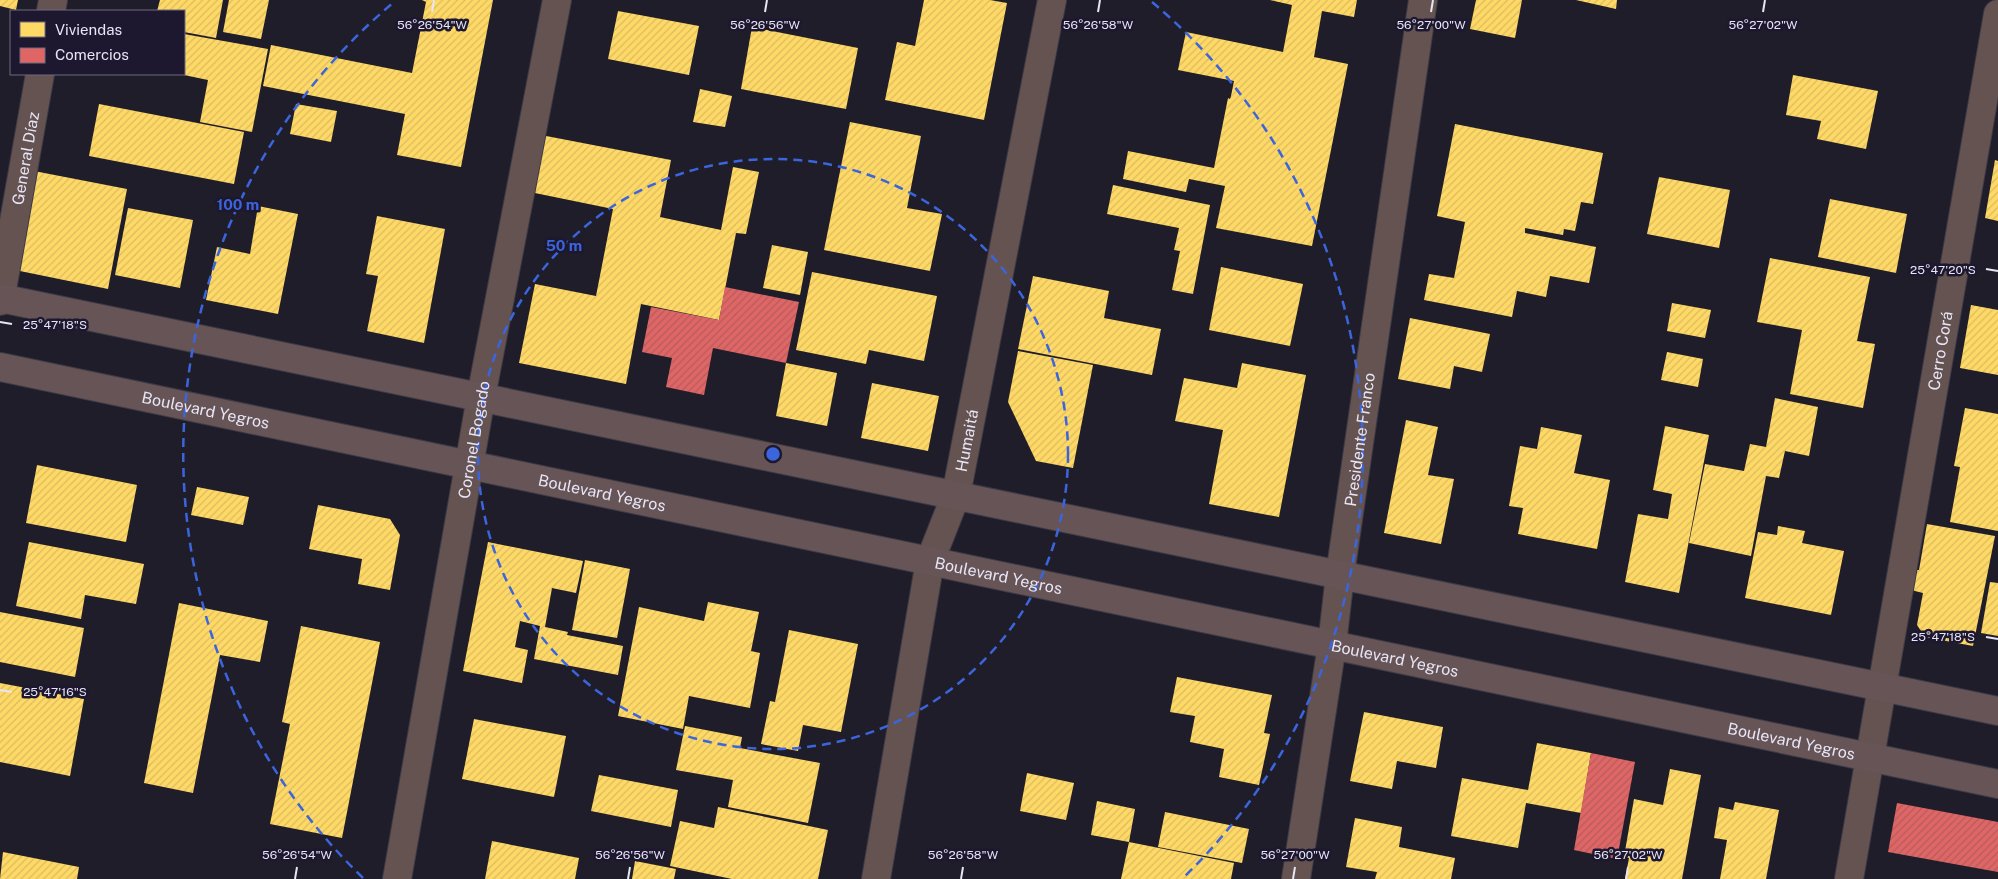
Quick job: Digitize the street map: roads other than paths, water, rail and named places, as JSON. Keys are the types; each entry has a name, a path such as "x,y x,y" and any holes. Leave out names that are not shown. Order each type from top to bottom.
{"main road":[{"path":"0,299 1998,711"},
{"name":"Boulevard Yegros","path":"0,367 1998,784"}],"street":[{"name":"Coronel Bogado","path":"397,879 481,397 557,0"},
{"name":"Humaitá","path":"876,879 930,561 956,495 1052,0"},
{"name":"Presidente Franco","path":"1296,879 1332,645 1340,575 1423,0"},
{"name":"Cerro Corá","path":"1849,879 1998,14"},
{"name":"General Díaz","path":"0,299 40,75"}]}
